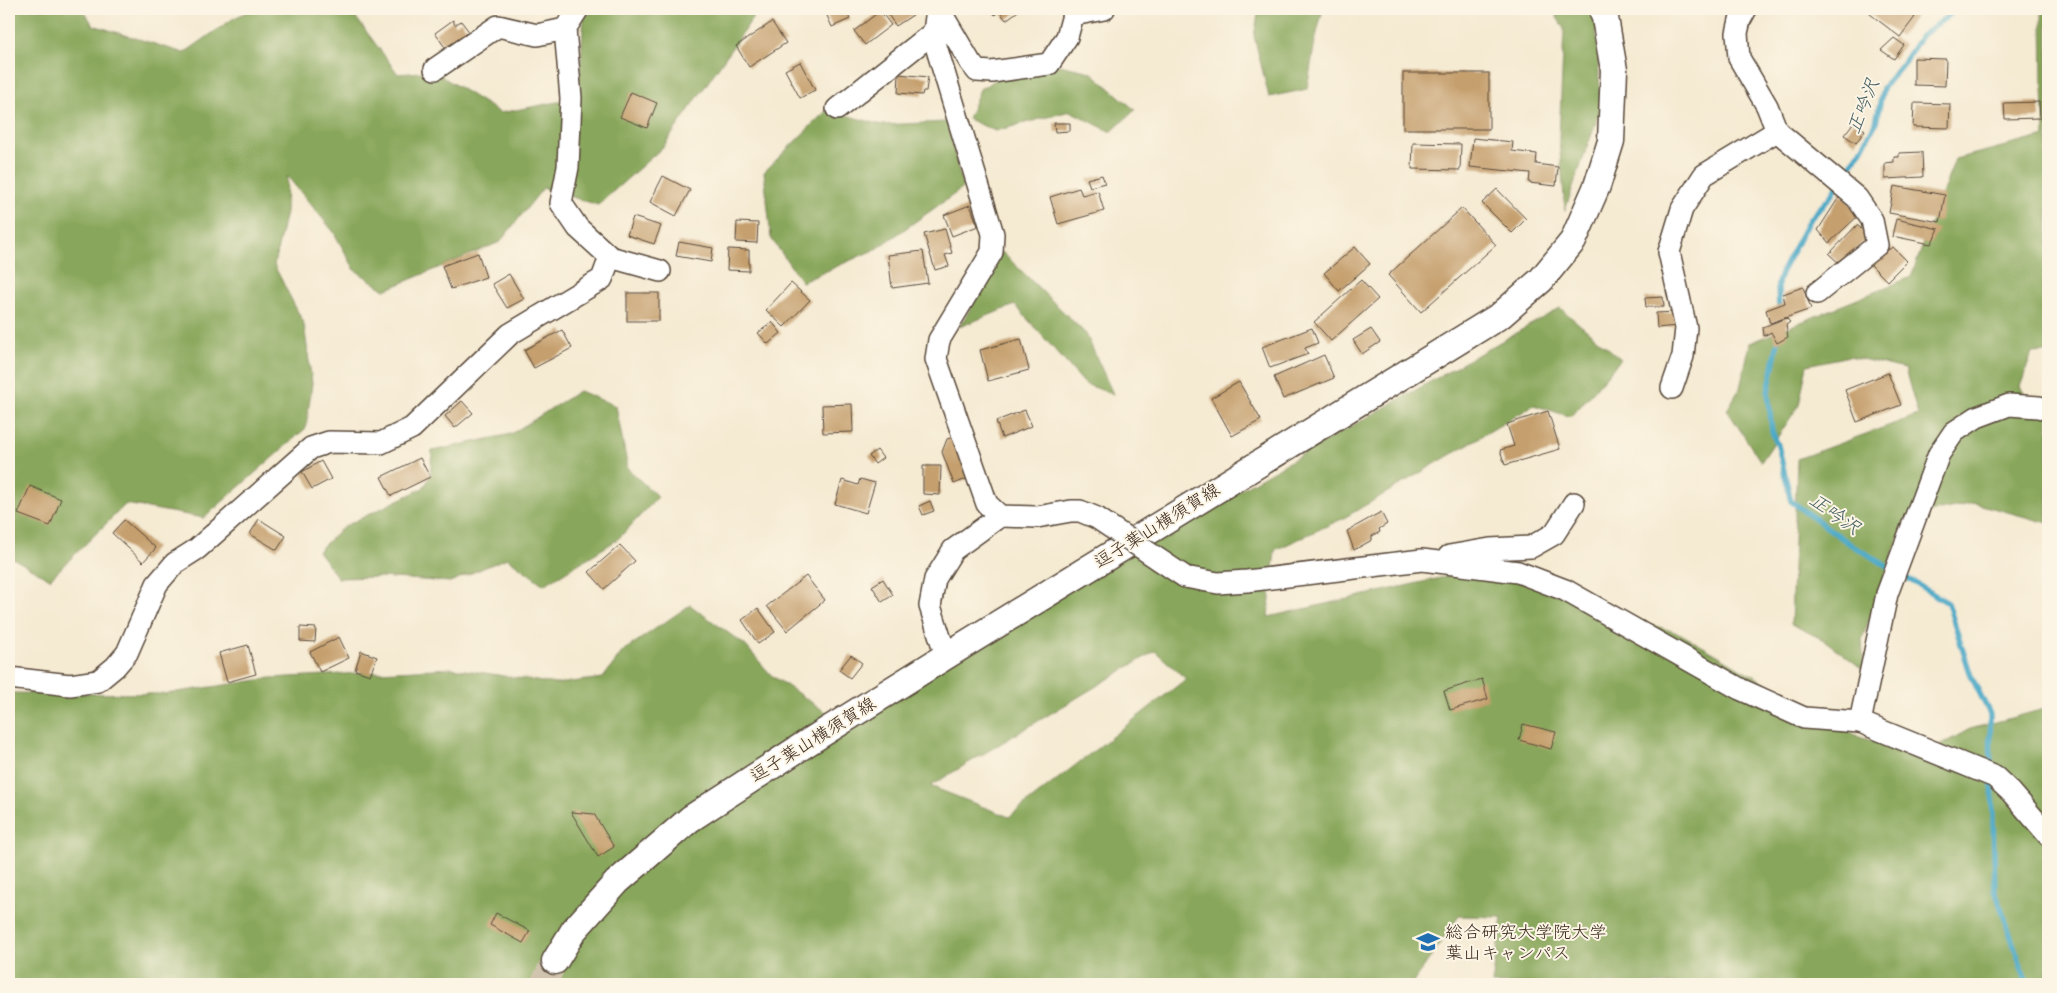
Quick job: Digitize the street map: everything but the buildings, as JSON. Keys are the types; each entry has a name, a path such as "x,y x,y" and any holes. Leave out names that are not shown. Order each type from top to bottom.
{"main road":[{"name":"逗子葉山横須賀線","path":"555,961 574,930 617,882 690,819 946,656 1501,315 1540,280 1573,241 1597,186 1611,141 1614,70 1602,9"}],"street":[{"path":"578,9 565,29 571,98 568,167 561,203 578,228 610,257 660,271"},
{"path":"938,9 977,71 992,72 1049,64 1067,37 1073,15 1104,9"},
{"path":"938,9 934,32 936,46 993,234 992,252 940,340 936,359 987,504 1000,516"},
{"path":"1746,9 1740,20 1737,33 1739,58 1767,106 1777,131 1857,198 1872,220 1877,245 1817,293"},
{"path":"435,70 498,26 537,35 565,29"},
{"path":"837,109 934,32"},
{"path":"1672,388 1683,356 1686,328 1669,252 1682,209 1704,176 1777,131"},
{"path":"9,678 70,685 98,681 115,667 127,653 157,584 175,563 197,549 311,448 329,442 381,442 412,428 510,334 602,279 610,257"},
{"path":"1860,722 1887,594 1938,454 1954,432 1977,417 2010,405 2039,407 2048,410"},
{"path":"946,656 930,606 935,579 952,550 1000,516 1037,517 1080,511 1097,518 1185,577 1218,583 1422,560 1490,549 1531,547 1554,534 1574,504"},
{"path":"1422,560 1518,572 1565,590 1740,689 1804,718 1860,722 1995,776 2048,835"}],"green space":[{"path":"9,9 83,9 93,25 184,53 234,18 254,9 302,9 354,15 398,74 433,71 500,113 578,98 584,16 601,9 759,9 663,147 598,205 543,188 500,242 385,290 355,270 333,231 287,176 286,212 274,265 304,324 312,383 306,428 204,518 126,504 50,579 9,556"},
{"path":"1259,9 1323,9 1315,41 1307,89 1269,97 1254,36"},
{"path":"1552,9 1595,9 1601,108 1565,210 1559,138 1564,29"},
{"path":"2042,9 2048,9 2048,352 2032,353 2020,387 2035,408 2048,413 2048,523 1974,503 1906,517 1862,639 1864,670 1824,640 1791,624 1797,459 1918,415 1905,369 1849,356 1807,365 1799,405 1761,462 1727,410 1740,388 1750,343 1911,277 1955,159 2045,136"},
{"path":"1031,59 1091,72 1135,110 1111,132 1070,111 995,131 968,119 980,89"},
{"path":"827,110 882,125 947,122 963,188 878,248 802,282 771,238 764,172"},
{"path":"1002,252 1086,334 1113,394 1085,384 1015,305 959,327"},
{"path":"1560,308 1621,359 1571,417 1534,405 1344,518 1275,550 1268,617 1449,576 1500,576 1681,634 1859,737 1922,755 1970,729 2048,708 2048,984 1492,984 1502,917 1459,916 1412,984 9,984 9,693 164,694 271,678 452,668 556,684 603,678 623,651 690,605 745,645 771,675 836,719","holes":["1155,651 1186,679 1009,817 930,786"]},
{"path":"579,391 616,406 628,469 658,497 617,540 544,585 507,558 450,582 380,577 338,578 318,551 343,527 423,488 430,477 432,451 511,434"}],"waterway":[{"name":"正吟沢","path":"1779,312 1778,283 1781,273 1809,220 1831,196 1876,123 1883,88 1907,58 1921,36 1957,9"},
{"name":"正吟沢","path":"1779,336 1768,392 1772,432 1778,445 1791,501 1850,544 1892,569"},
{"name":"正吟沢","path":"1900,574 1948,603 1971,676 1990,714 1991,772"},
{"name":"正吟沢","path":"1992,781 1995,890 2027,984"}],"tunnel":[{"path":"543,984 555,961"}],"place":[{"name":"総合研究大学院大学 葉山キャンパス","path":"1428,942"}]}
